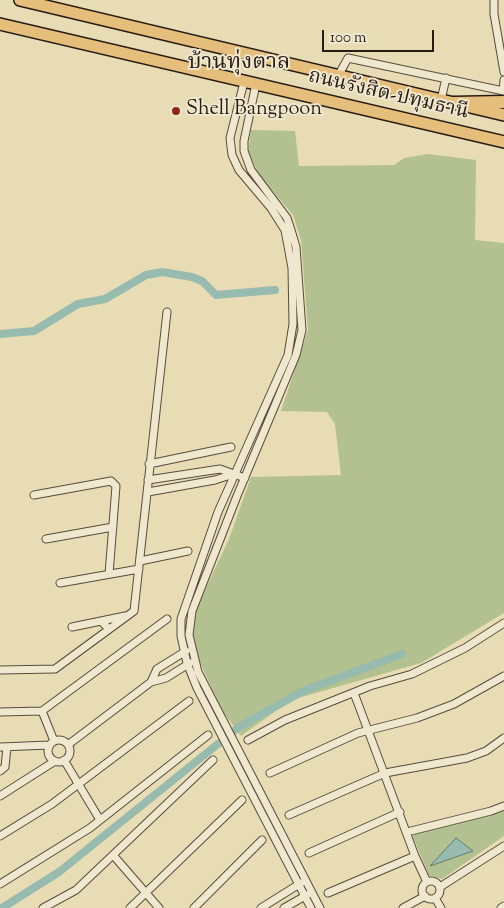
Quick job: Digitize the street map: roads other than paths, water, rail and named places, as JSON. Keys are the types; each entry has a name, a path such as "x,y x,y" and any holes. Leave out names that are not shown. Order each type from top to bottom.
{"highway":[{"path":"454,103 504,95"}],"main road":[{"name":"ถนนรังสิต-ปทุมธานี","path":"20,0 52,4 338,76 504,115"},
{"name":"ถนนรังสิต-ปทุมธานี","path":"0,24 255,89 504,142"}],"street":[{"path":"494,0 494,14 504,72"},
{"path":"338,76 348,58 446,78 504,95 504,80"},
{"path":"440,100 446,78"},
{"path":"243,86 230,138 232,155 239,170 271,208 284,230 292,268 294,306 288,355 257,419 234,474 210,534 181,619 184,652 187,665 320,908"},
{"path":"219,723 195,661 190,635 192,611 296,355 303,317 296,247 292,230 287,218 251,170 244,151 244,141 255,89"},
{"path":"250,184 257,179"},
{"path":"0,670 55,669 134,611 167,312"},
{"path":"257,419 269,420"},
{"path":"149,464 231,447"},
{"path":"148,480 220,469 245,478"},
{"path":"148,492 215,480 234,474"},
{"path":"34,495 111,481 116,486 109,574"},
{"path":"46,539 113,527"},
{"path":"210,534 221,537"},
{"path":"60,583 109,574 188,552"},
{"path":"72,627 128,615"},
{"path":"0,712 42,711 168,618"},
{"path":"101,621 109,629"},
{"path":"248,740 285,720 370,686 412,674 465,648 504,623"},
{"path":"151,682 157,669 192,648"},
{"path":"69,744 151,682 166,678 195,661"},
{"path":"270,773 368,730 417,718 454,704 504,676"},
{"path":"354,693 415,856 427,882"},
{"path":"0,836 52,804 189,701"},
{"path":"42,711 52,743 48,754 55,761"},
{"path":"0,884 100,820 208,735"},
{"path":"289,815 385,773 467,758 486,751 504,738"},
{"path":"0,771 5,768 3,747 52,743 61,740 69,744"},
{"path":"0,796 55,761 64,760 70,751 69,744"},
{"path":"231,746 311,908"},
{"path":"64,760 100,820"},
{"path":"43,908 76,890 213,760"},
{"path":"130,908 147,894 242,800"},
{"path":"407,832 504,806"},
{"path":"309,853 400,812"},
{"path":"194,908 262,840"},
{"path":"435,898 439,894 440,887 504,846"},
{"path":"113,855 158,908"},
{"path":"328,893 415,856"},
{"path":"261,908 305,880"},
{"path":"427,882 435,882 440,887"},
{"path":"425,896 423,889 427,882"},
{"path":"284,908 312,892"},
{"path":"403,908 425,896 435,898 441,908"}],"water":[{"path":"456,838 473,851 430,866"}],"waterway":[{"path":"0,334 34,331 78,304 105,299 146,275 162,272 192,277 202,281 216,295 275,290"},
{"path":"2,908 59,872 239,727 303,691 402,654"}],"place":[{"name":"Shell Bangpoon","path":"176,111"}],"district":[{"name":"บ้านทุ่งตาล","path":"239,64"}]}
